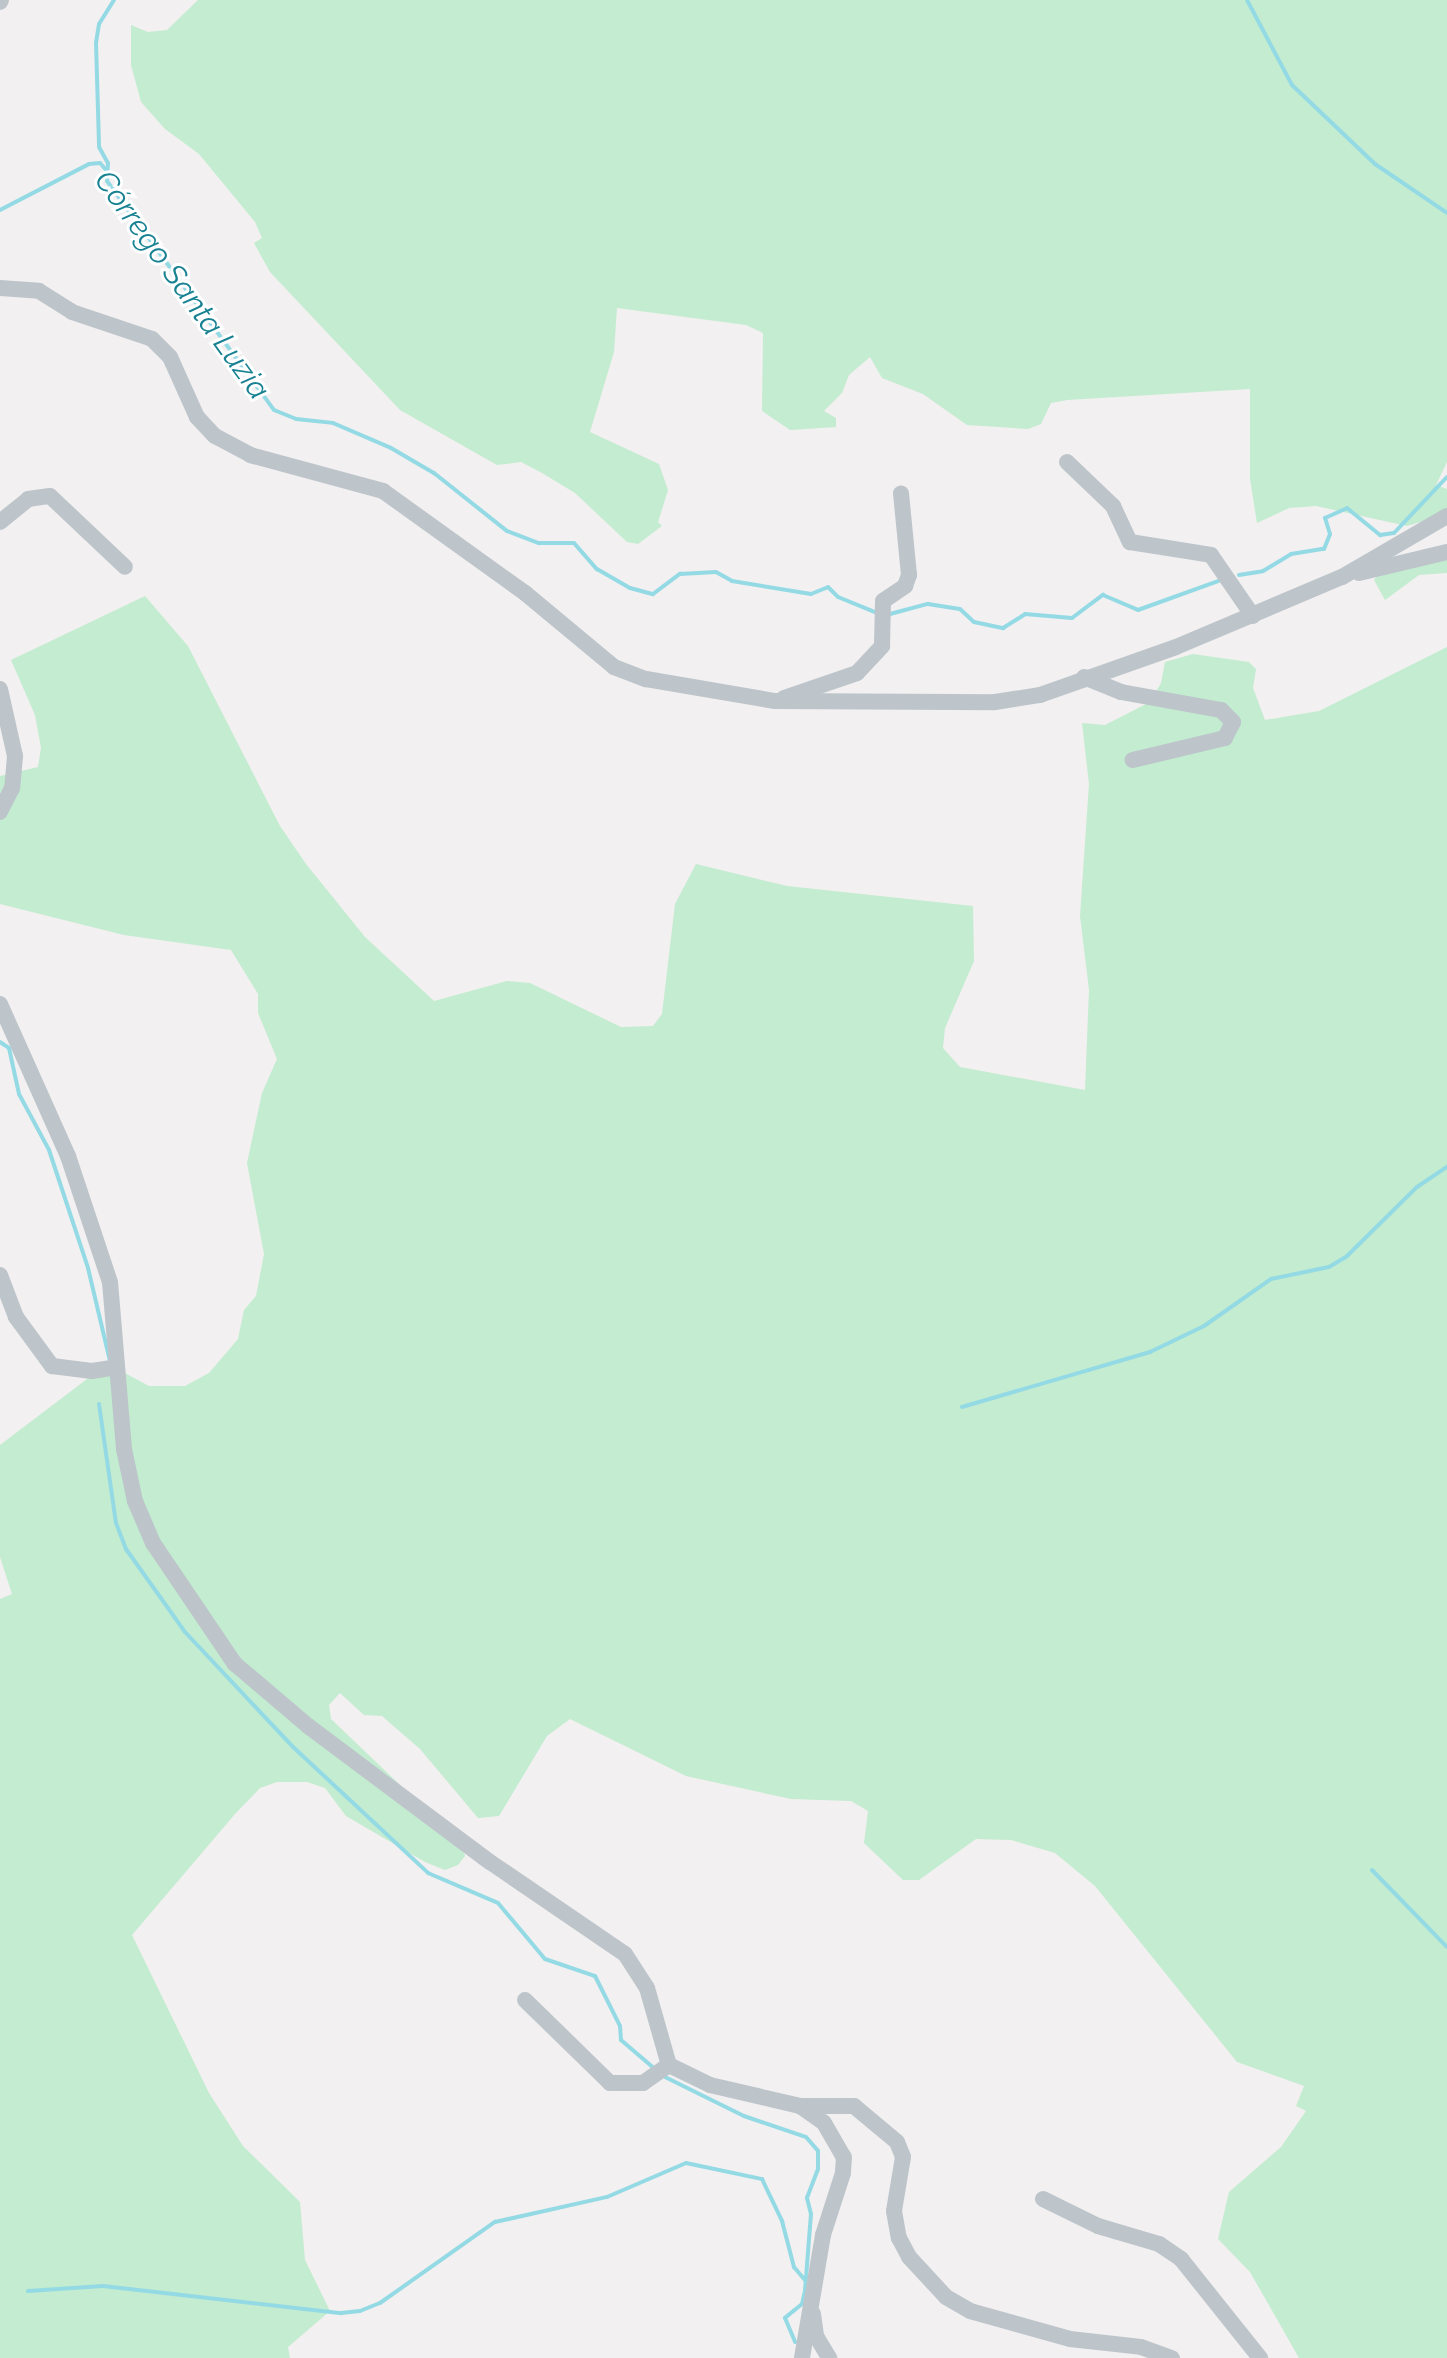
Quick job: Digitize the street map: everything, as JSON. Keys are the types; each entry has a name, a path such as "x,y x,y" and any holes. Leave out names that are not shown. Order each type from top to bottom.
{"street":[{"path":"0,288 39,291 72,312 152,339 170,357 197,417 215,436 250,455 383,491 525,593 614,667 646,679 775,701 1019,701 1253,616 1342,577 1447,516"},
{"path":"1067,462 1113,506 1130,542 1211,555 1253,616"},
{"path":"775,701 857,673 882,646 883,601 905,586 909,575 901,493"},
{"path":"0,522 28,499 50,496 125,567"},
{"path":"1342,577 1447,552"},
{"path":"1084,677 1121,692 1221,710 1233,722 1225,738 1133,760"},
{"path":"0,689 15,756 12,788 0,812"},
{"path":"0,1004 59,1132 110,1282 119,1411 135,1501 153,1543 235,1664 308,1726 490,1862 625,1954 647,1988 669,2065 710,2085 800,2106 854,2106 897,2142 903,2157 896,2229 909,2257 946,2297 970,2311 1070,2339 1141,2347 1172,2358"},
{"path":"0,1275 16,1317 52,1366 92,1371 117,1367"},
{"path":"525,2000 610,2083 643,2083 669,2065"},
{"path":"800,2106 824,2123 844,2157 823,2235 813,2312 816,2336 829,2358"},
{"path":"1043,2199 1098,2226 1159,2244 1181,2259 1260,2358"},
{"path":"802,2358 804,2333 813,2312"}],"green space":[{"path":"198,0 1447,0 1447,462 1436,485 1447,489 1447,514 1407,526 1316,506 1289,508 1257,523 1250,479 1250,389 1067,400 1051,403 1041,424 1028,429 967,425 923,394 882,378 870,357 849,375 842,393 824,411 836,418 836,427 790,430 762,411 763,333 746,325 617,308 614,352 590,432 659,464 668,490 658,522 662,526 638,544 627,542 575,493 542,473 521,462 497,465 400,410 270,272 254,243 262,238 255,222 199,154 165,129 141,102 131,65 131,25 148,32 167,30"},
{"path":"1447,550 1447,573 1419,575 1385,600 1374,580 1382,570"},
{"path":"145,596 188,646 280,826 306,864 365,937 434,1001 507,981 530,983 621,1027 653,1026 662,1014 675,904 696,864 787,886 973,906 974,961 945,1028 943,1048 960,1067 1085,1090 1089,990 1080,916 1089,784 1082,723 1105,725 1150,702 1161,683 1165,662 1193,654 1249,662 1256,669 1253,688 1265,720 1319,711 1447,647 1447,2358 1299,2358 1250,2272 1218,2239 1229,2192 1281,2147 1306,2111 1296,2106 1304,2086 1237,2062 1095,1886 1055,1853 1011,1840 976,1839 919,1880 903,1880 864,1843 868,1811 851,1801 791,1799 686,1776 570,1719 547,1736 499,1816 478,1818 420,1749 382,1716 364,1715 340,1693 329,1705 331,1719 462,1844 465,1856 458,1865 445,1870 425,1862 346,1816 325,1788 307,1782 277,1782 260,1788 235,1814 132,1935 209,2093 243,2146 300,2202 305,2260 330,2311 288,2347 290,2358 0,2358 0,1599 12,1594 0,1557 0,1445 87,1379 121,1371 149,1386 185,1386 209,1373 238,1339 244,1310 256,1296 264,1254 247,1163 262,1093 277,1059 258,1013 258,994 231,950 124,935 0,904 0,776 38,767 41,748 35,715 11,660"}],"waterway":[{"name":"Córrego Santa Luzia","path":"114,0 99,24 96,43 99,147 108,163 107,181 274,410 296,419 333,423 391,448 434,473 507,531 539,543 574,543 597,569 630,588 653,594 680,574 716,572 732,581 811,594 828,587 838,597 877,613"},
{"path":"1247,0 1292,85 1375,164 1447,213"},
{"name":"Córrego Santa Luzia","path":"0,210 89,164 100,163 106,170"},
{"name":"Córrego Santa Luzia","path":"1239,575 1263,571 1291,554 1324,549 1330,534 1325,518 1347,508 1380,535 1394,533 1447,477"},
{"name":"Córrego Santa Luzia","path":"890,614 928,604 960,609 974,622 1003,628 1025,614 1072,618 1103,595 1138,610 1221,580"},
{"path":"0,1042 9,1048 19,1094 49,1150 88,1268 110,1361"},
{"path":"962,1407 1150,1352 1204,1326 1271,1279 1329,1267 1347,1256 1417,1187 1447,1167"},
{"path":"99,1404 116,1523 126,1549 185,1632 292,1746 428,1873 498,1903 545,1959 595,1976 620,2026 621,2040 655,2069"},
{"path":"1372,1870 1447,1947"},
{"path":"665,2077 744,2116 806,2137 818,2151 818,2169 807,2198 811,2214 805,2291 802,2304 785,2318 795,2342"},
{"path":"28,2291 103,2286 341,2313 360,2311 380,2303 495,2222 607,2197 686,2163 762,2179 782,2221 794,2267 805,2280"}]}
